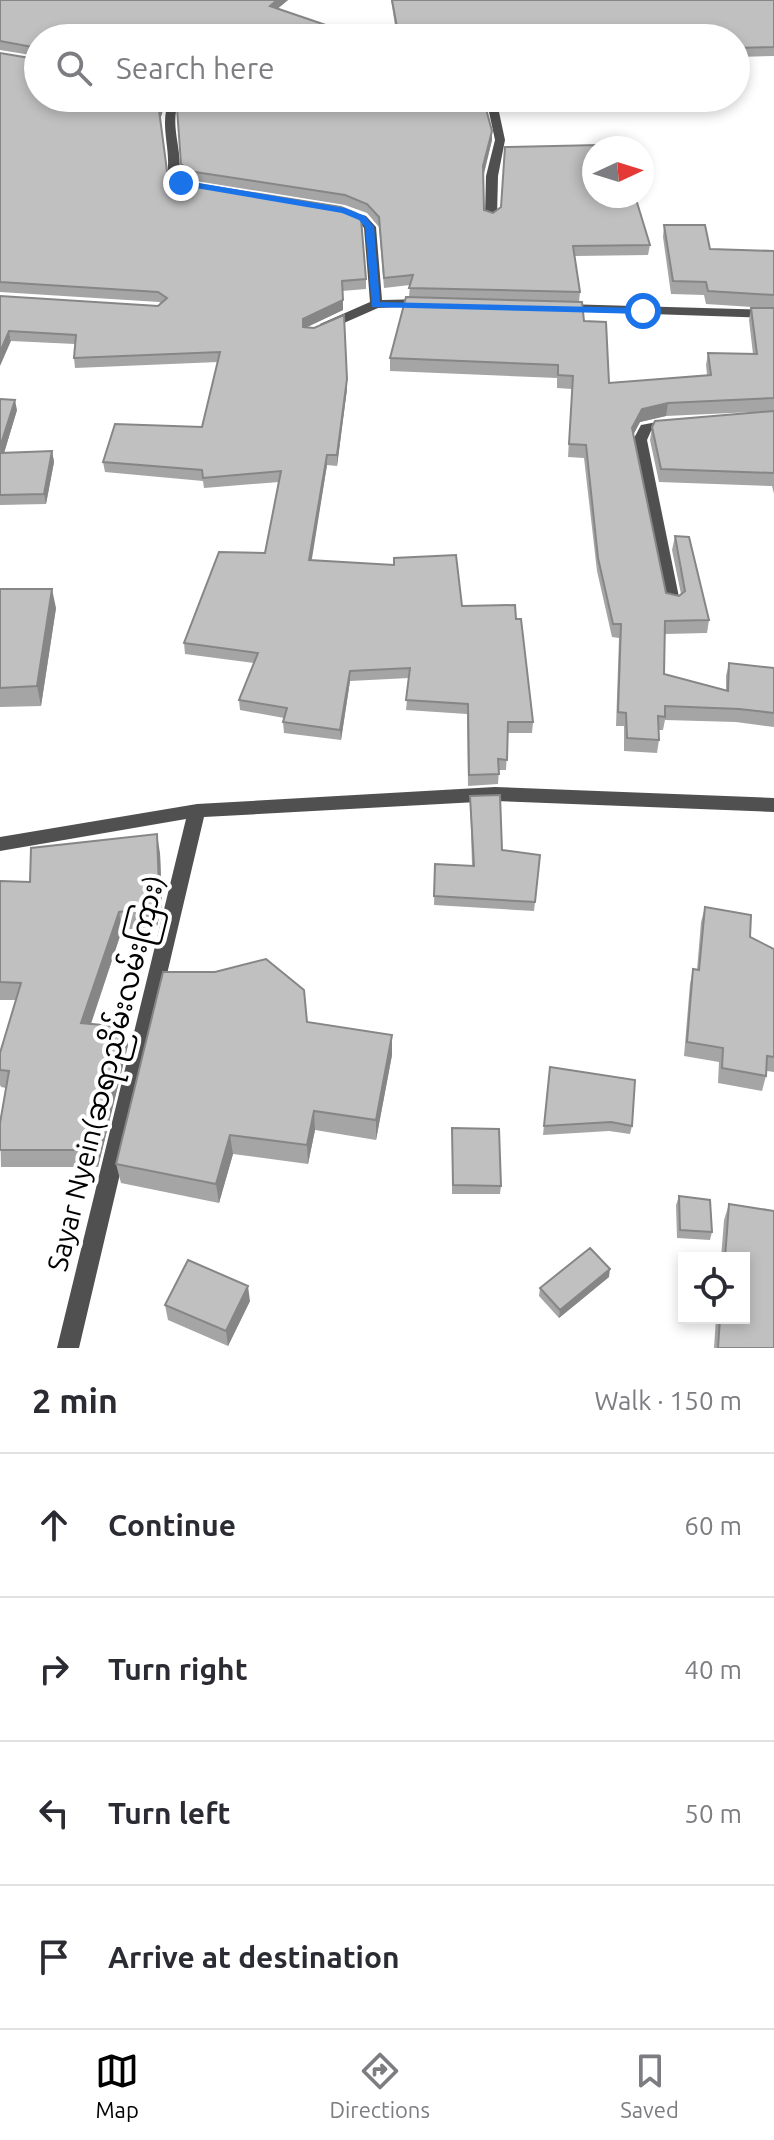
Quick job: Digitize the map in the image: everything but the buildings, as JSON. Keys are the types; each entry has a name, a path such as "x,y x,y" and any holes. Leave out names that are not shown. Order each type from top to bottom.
{"street":[{"path":"167,112 166,125 175,144 177,160 173,176 181,183 207,189"},
{"path":"491,217 492,176 500,140 494,112"},
{"path":"329,208 362,218 370,227 376,304"},
{"path":"310,332 376,304 441,304"},
{"path":"550,308 774,314"},
{"path":"672,602 640,440 646,428 681,422"},
{"path":"0,844 197,811 495,794 774,805"},
{"name":"Sayar Nyein(ဆရာညိမ်းလမ်းကြား)","path":"68,1348 197,811"}],"route":[{"path":"181,183 345,211 362,218 370,227 376,304 394,302 643,311"}]}
